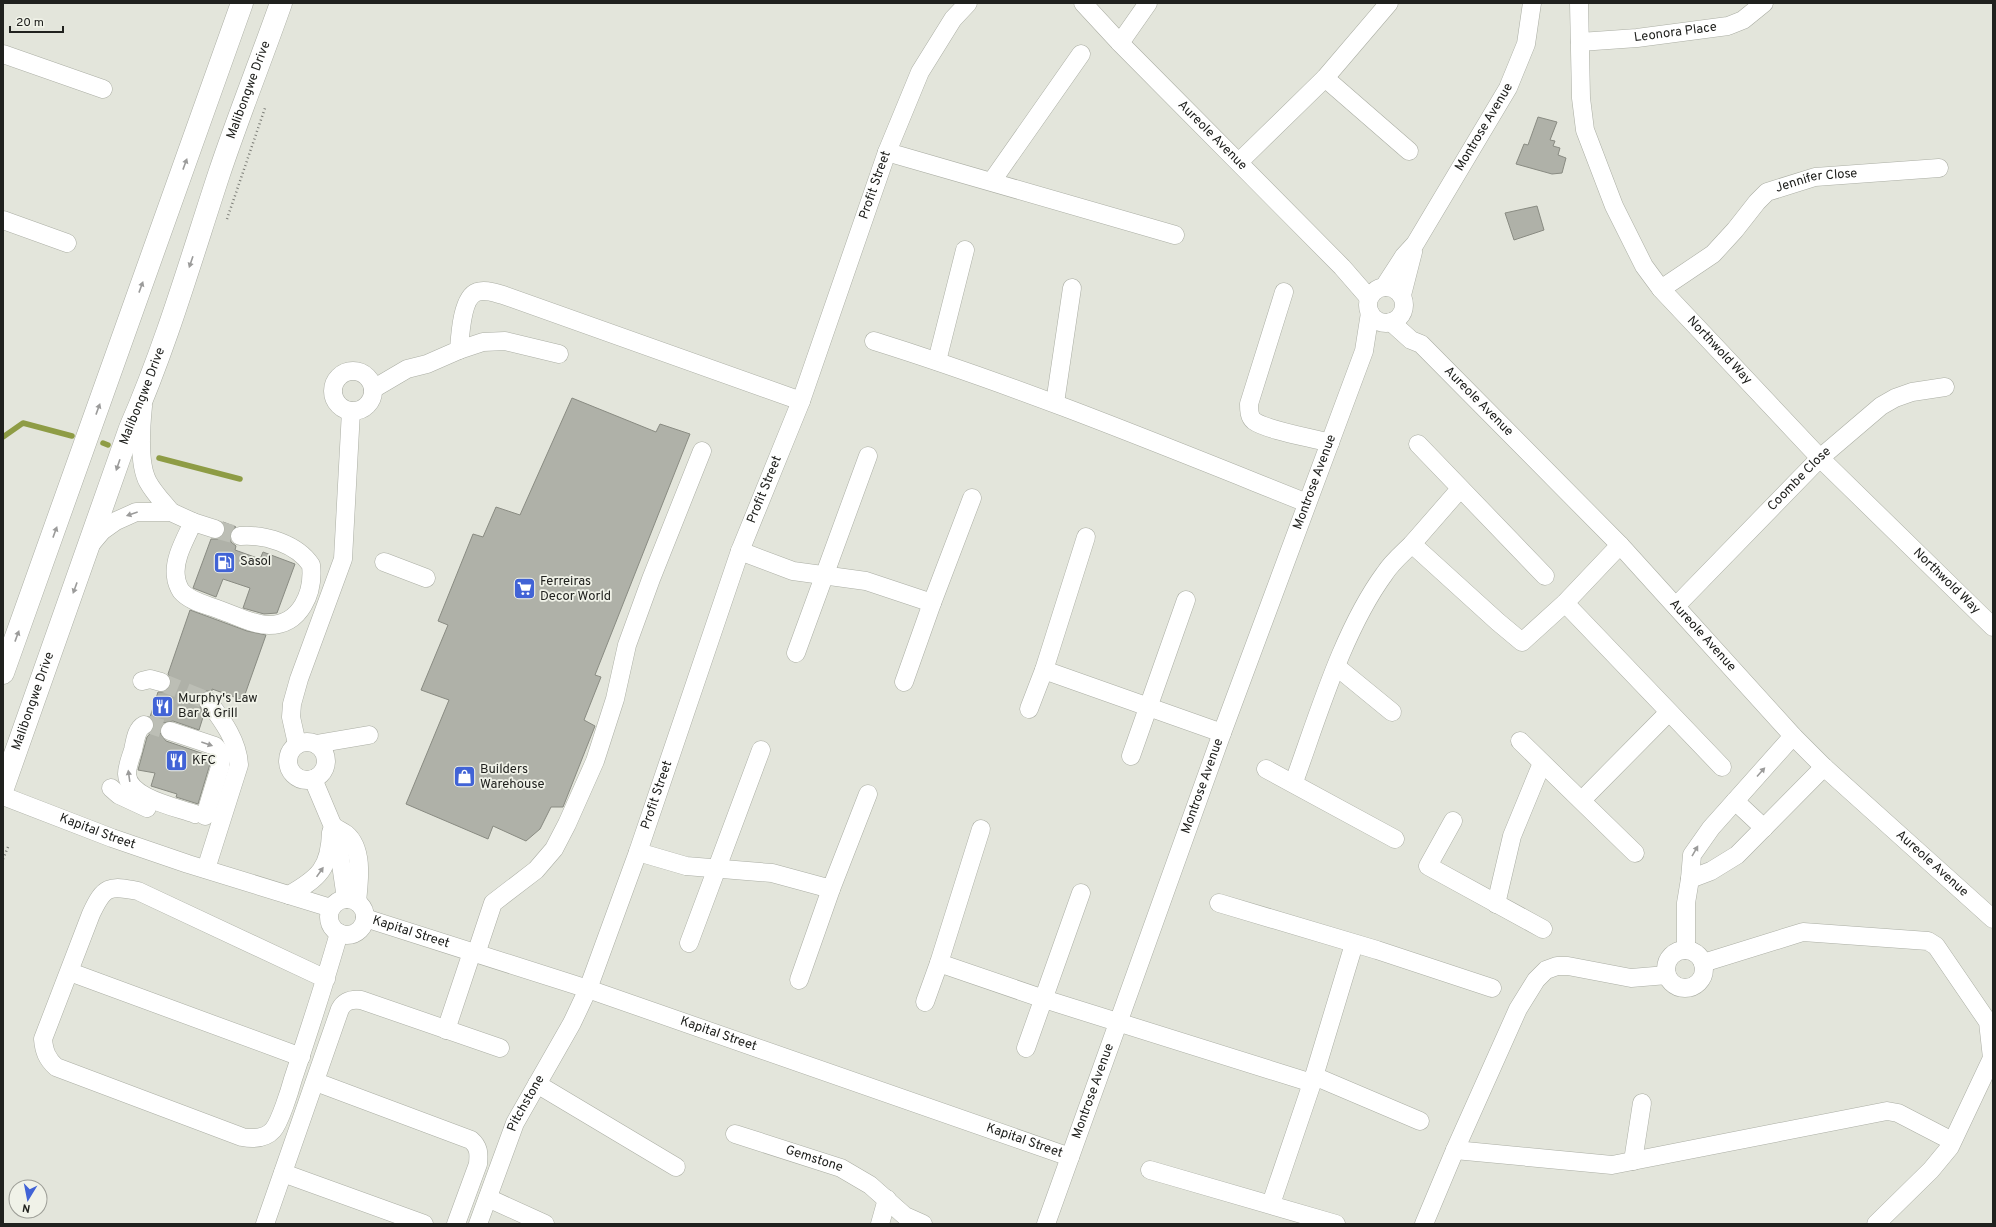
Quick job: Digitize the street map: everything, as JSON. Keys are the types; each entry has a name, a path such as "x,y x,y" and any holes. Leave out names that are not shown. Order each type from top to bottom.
{"main road":[{"path":"3,673 242,3"},
{"name":"Malibongwe Drive","path":"3,788 91,544 130,428 143,399 204,225 220,173 281,3"}],"street":[{"name":"Profit Street","path":"588,989 638,852 740,551 801,401 887,152 920,72 953,20 968,3"},
{"name":"Aureole Avenue","path":"1083,3 1120,43 1342,267 1383,306 1416,333 1421,344 1620,545 1793,736 1824,767 1993,919"},
{"path":"1120,43 1148,3"},
{"path":"1239,162 1325,78 1389,3"},
{"name":"Montrose Avenue","path":"1046,1224 1222,733 1364,351 1404,256 1415,244 1508,88 1526,44 1532,3"},
{"name":"Northwold Way","path":"1579,3 1581,98 1585,130 1614,206 1644,266 1661,289 1820,458 1993,627"},
{"name":"Leonora Place","path":"1580,42 1637,38 1728,26 1743,20 1764,3"},
{"path":"3,54 102,89"},
{"path":"992,181 1081,54"},
{"path":"1325,78 1409,151"},
{"path":"887,152 992,181 1175,235"},
{"name":"Jennifer Close","path":"1661,289 1713,254 1767,192 1815,178 1939,168"},
{"path":"3,220 67,243"},
{"name":"Montrose Avenue","path":"1383,306 1395,288 1402,295 1415,244"},
{"path":"937,360 965,250"},
{"path":"1055,403 1072,288"},
{"path":"459,350 465,307 471,297 477,292 489,292 503,295 801,401"},
{"path":"1284,292 1249,404 1249,413 1253,420 1263,426 1330,443"},
{"path":"373,389 407,369 427,364 459,350 483,342 505,341 560,354"},
{"path":"874,341 937,360 1055,403 1307,503"},
{"path":"345,372 358,372 369,379 373,389 372,398 369,404 364,408 351,412 339,406 332,394 335,381 345,372"},
{"name":"Coombe Close","path":"1676,606 1820,458 1882,406 1895,398 1912,392 1945,387"},
{"path":"143,399 140,439 145,472 148,481 171,512"},
{"path":"297,744 291,717 292,704 299,679 343,559 351,412"},
{"path":"1418,444 1545,576"},
{"path":"446,1030 461,986 493,903 536,870 554,849 595,761 615,699 632,630 702,451"},
{"path":"796,653 868,456"},
{"path":"1294,782 1337,667 1360,613 1385,572 1412,544 1460,489"},
{"path":"904,682 972,498"},
{"path":"91,544 102,531 116,520 131,514 150,511 171,512 193,522 215,529"},
{"path":"193,522 181,548 177,563 175,576 182,592 200,602 259,624 270,625 289,620 298,613 305,603 311,587 311,566 298,551 271,539 258,536 240,536"},
{"path":"1030,709 1044,670 1086,537"},
{"path":"1412,544 1522,642 1565,603 1620,545"},
{"path":"740,551 793,571 866,582 932,603"},
{"path":"384,562 426,578"},
{"path":"1131,756 1186,600"},
{"path":"1565,603 1668,713 1722,767"},
{"path":"1337,667 1392,712"},
{"path":"1044,670 1222,733"},
{"path":"142,681 150,679 161,682"},
{"path":"207,817 239,765 239,755 235,743 208,701"},
{"path":"1582,800 1668,713"},
{"path":"144,725 138,731 129,761 127,774 130,784 140,794 207,817"},
{"path":"170,731 215,746 220,751 220,767 207,817 206,869"},
{"path":"316,744 369,735"},
{"path":"1686,950 1686,903 1692,855 1712,828 1793,736"},
{"path":"1520,741 1635,853"},
{"path":"310,742 321,748 326,760 322,772 313,778 300,778 290,770 288,759 289,753 297,744 310,742"},
{"path":"689,942 718,870 761,750"},
{"path":"1496,904 1512,836 1542,762"},
{"path":"1690,879 1711,871 1737,855 1824,767"},
{"path":"1266,769 1294,782 1395,839"},
{"path":"313,778 340,849 350,907 364,924 356,933 351,935 339,933 330,925 329,919 350,907"},
{"path":"111,788 119,796 175,820 207,817"},
{"path":"799,980 831,889 868,794"},
{"name":"Kapital Street","path":"3,796 112,838 206,869 289,895 350,907 474,953 588,989 1070,1158"},
{"path":"1735,801 1764,828"},
{"path":"1453,821 1428,866 1543,929"},
{"path":"289,895 311,882 323,868 331,846 332,825"},
{"path":"925,1002 939,963 981,829"},
{"path":"638,852 686,866 718,870 772,873 831,889"},
{"path":"327,974 138,890 118,886 108,889 98,900 44,1040 44,1047 51,1062 56,1067 229,1133 254,1139 266,1135 274,1129 288,1095 301,1057 327,974 339,933"},
{"path":"1026,1048 1081,893"},
{"path":"1219,903 1492,988"},
{"path":"1703,963 1802,932 1918,939 1928,941 1936,946 1988,1022 1992,1058 1952,1141 1931,1170 1876,1224"},
{"path":"1271,1204 1313,1080 1354,944"},
{"path":"1686,950 1693,952 1703,963 1702,977 1691,986 1677,986 1667,975 1666,968 1672,955 1686,950"},
{"path":"939,963 1117,1023 1313,1080 1420,1121"},
{"path":"1424,1224 1520,1004 1536,980 1546,970 1557,966 1568,966 1631,978 1667,975"},
{"path":"70,972 301,1057"},
{"name":"Pitchstone","path":"478,1224 515,1123 572,1023 588,989"},
{"path":"265,1224 316,1082 340,1009 345,1002 353,999 361,1000 500,1048"},
{"path":"316,1082 471,1140 477,1146 479,1154 478,1164 456,1224"},
{"path":"537,1084 676,1167"},
{"path":"1633,1161 1642,1103"},
{"path":"1455,1150 1612,1165 1888,1111 1898,1112 1952,1141"},
{"name":"Gemstone","path":"734,1134 841,1168 870,1185 905,1216 923,1224"},
{"path":"1150,1170 1271,1204 1308,1220 1336,1224"},
{"path":"283,1173 424,1224"},
{"path":"488,1198 545,1224"},
{"path":"880,1224 887,1200"}],"path":[{"path":"3,859 8,847"}],"building":[{"path":"1538,117 1557,122 1550,140 1555,141 1553,146 1560,148 1558,155 1566,158 1562,173 1552,174 1516,164 1524,144 1528,145"},
{"path":"1537,206 1544,230 1514,240 1505,213"},
{"path":"572,398 656,432 660,424 690,434 595,675 601,677 584,720 595,726 563,807 551,807 540,829 526,841 493,826 488,839 406,804 449,700 421,690 448,625 438,621 473,534 483,537 496,507 520,515"},
{"path":"223,522 236,527 231,531 230,536 231,542 236,546 235,550 260,559 263,552 295,564 277,613 264,614 243,608 250,588 223,579 216,597 193,588 211,539 218,539 225,533"},
{"path":"190,610 247,631 266,635 243,700 212,689 212,691 206,691 198,697 198,703 204,714 199,730 173,721 163,723 160,727 160,733 166,741 210,756 210,764 198,804 176,797 177,794 151,786 155,773 138,770 147,737 154,729 154,724 150,717 158,692 164,692 171,685 171,679 168,674"}],"waterway":[{"path":"3,437 23,423 72,436"},
{"path":"103,443 108,445"},
{"path":"159,458 240,479"}],"tunnel":[{"path":"215,529 240,536"},
{"path":"161,682 208,701"},
{"path":"144,725 151,725 170,731"}],"place":[{"name":"Sasol","path":"224,562"},
{"name":"Ferreiras Decor World","path":"524,589"},
{"name":"Murphy's Law Bar & Grill","path":"163,706"},
{"name":"KFC","path":"176,761"},
{"name":"Builders Warehouse","path":"465,777"}]}
